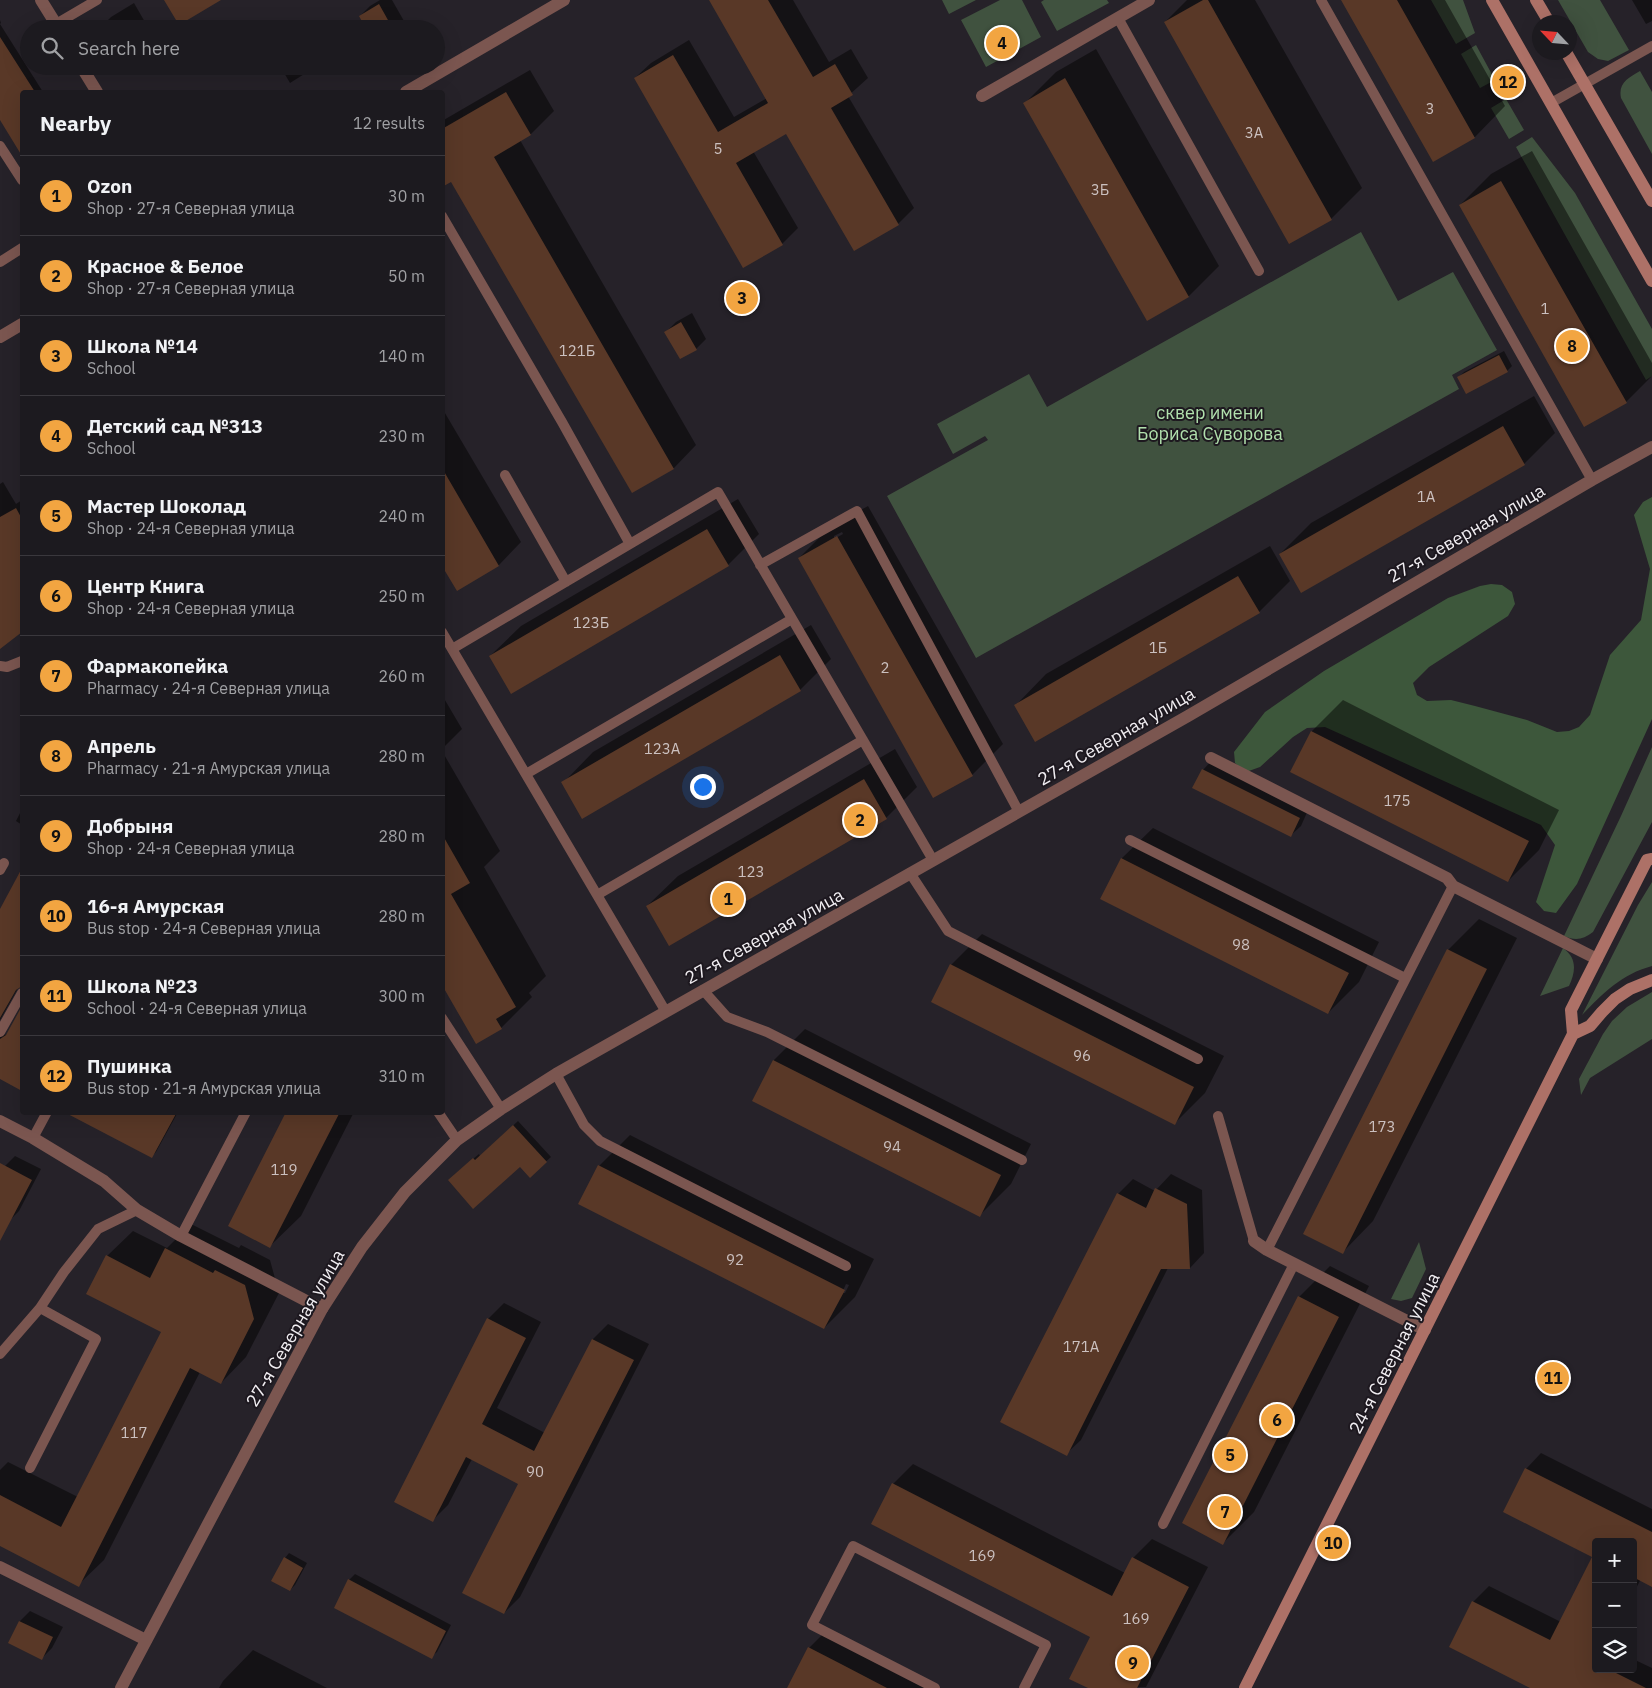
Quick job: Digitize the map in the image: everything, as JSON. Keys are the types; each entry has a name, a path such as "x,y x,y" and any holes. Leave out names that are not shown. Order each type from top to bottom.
{"main road":[{"path":"1492,0 1652,281"},
{"path":"1536,0 1545,15"},
{"path":"1571,60 1652,201"},
{"path":"1652,859 1648,860 1571,1010 1573,1034 1590,1026 1615,999 1630,989 1652,980"},
{"name":"24-я Северная улица","path":"1246,1688 1573,1034"}],"street":[{"path":"42,0 54,20"},
{"path":"445,69 564,0"},
{"path":"982,96 1149,0"},
{"path":"87,75 96,90"},
{"path":"409,90 435,75"},
{"path":"0,337 20,325"},
{"name":"27-я Северная улица","path":"121,1688 322,1309 362,1247 405,1192 457,1140 556,1074 1188,716 1592,480 1652,447"},
{"path":"1211,758 1447,878 1452,886 1597,959"},
{"path":"0,1122 33,1138 104,1181 137,1210 181,1236 322,1309"},
{"path":"1254,1241 1267,1250 1425,1330"},
{"path":"0,1566 146,1640"}],"lane":[{"path":"66,20 97,0"},
{"path":"1321,0 1592,480"},
{"path":"1118,18 1260,271"},
{"path":"1551,103 1652,46"},
{"path":"0,146 20,177"},
{"path":"445,221 562,422 630,544"},
{"path":"0,262 20,249"},
{"path":"505,475 566,582"},
{"path":"666,1012 526,774 447,647 566,582 718,492 933,860"},
{"path":"760,564 857,511 1019,812"},
{"path":"526,774 792,619"},
{"path":"0,666 7,667 20,662"},
{"path":"597,895 863,740"},
{"path":"1130,840 1405,978"},
{"path":"910,873 948,932 1198,1059"},
{"path":"1267,1250 1452,886"},
{"path":"703,990 727,1017 767,1032 1022,1160"},
{"path":"0,1032 20,997"},
{"path":"445,1023 501,1109"},
{"path":"556,1074 584,1125 600,1141 846,1266"},
{"path":"33,1138 45,1115"},
{"path":"181,1236 244,1115"},
{"path":"440,1115 457,1140"},
{"path":"1218,1116 1254,1241"},
{"path":"0,1354 40,1308 64,1272 98,1229 137,1210"},
{"path":"1163,1524 1294,1264"},
{"path":"30,1468 96,1338 40,1308"},
{"path":"935,1688 812,1625 853,1546 1046,1645 1027,1687"}],"green space":[{"path":"942,0 976,0 949,14"},
{"path":"1000,0 1022,0 1041,37 986,67 961,20"},
{"path":"1044,0 1107,0 1109,3 1057,31 1041,2"},
{"path":"1431,0 1463,0 1475,33 1456,44"},
{"path":"1558,0 1600,0 1629,50 1608,61 1598,59 1588,52 1577,33 1577,15 1567,15"},
{"path":"1476,45 1495,80 1480,88 1461,54"},
{"path":"1640,71 1652,92 1652,154 1620,93 1625,82"},
{"path":"1506,99 1524,130 1509,139 1491,108"},
{"path":"1532,137 1575,193 1652,329 1652,376 1646,380 1516,147"},
{"name":"сквер имени Бориса Суворова","path":"1361,232 1398,301 1453,272 1497,350 1452,375 1459,389 976,658 887,496 988,440 985,436 953,454 937,424 1029,374 1047,407"},
{"path":"1652,497 1652,719 1577,884 1556,913 1544,911 1536,902 1555,845 1541,825 1325,727 1307,728 1293,737 1260,767 1246,772 1235,763 1234,752 1265,712 1324,671 1448,598 1480,586 1491,584 1502,585 1512,592 1515,604 1508,616 1429,667 1413,683 1417,695 1427,701 1451,700 1475,706 1527,720 1557,732 1569,731 1579,727 1590,715 1610,655 1641,620 1650,569 1634,515 1643,502"},
{"path":"1652,747 1652,822 1593,932 1579,939 1564,936 1621,816"},
{"path":"1652,882 1652,966 1622,979 1605,992 1582,1015 1638,905"},
{"path":"1563,948 1571,956 1574,965 1569,986 1540,996"},
{"path":"1652,992 1652,1039 1590,1078 1581,1095 1579,1079 1603,1034 1612,1021 1627,1007"},
{"path":"1419,1242 1426,1269 1412,1298 1401,1301 1391,1299"}],"building":[{"path":"164,0 221,0 187,20 176,20"},
{"path":"709,0 768,0 813,77 835,64 853,95 831,108 899,225 854,251 786,134 736,163 783,245 743,268 634,78 673,55 718,132 768,103"},
{"path":"1203,0 1208,0 1332,220 1289,244 1164,22"},
{"path":"1341,0 1397,0 1475,138 1433,162"},
{"path":"379,4 388,20 361,20 359,16"},
{"path":"0,37 20,68 20,75 24,75 34,90 20,90 20,153 0,120"},
{"path":"1065,78 1189,297 1147,321 1023,103"},
{"path":"506,92 531,135 494,157 674,469 632,493 451,182 445,185 445,127"},
{"path":"1501,181 1627,403 1584,427 1459,205"},
{"path":"681,322 697,350 680,359 664,332"},
{"path":"1499,355 1508,372 1466,394 1457,377"},
{"path":"1503,426 1525,465 1301,593 1279,554"},
{"path":"445,473 499,566 457,591 445,571"},
{"path":"16,508 20,515 20,634 0,649 0,517"},
{"path":"707,529 729,566 511,694 489,656"},
{"path":"837,536 973,776 933,798 798,558"},
{"path":"1238,576 1260,613 1035,742 1014,705"},
{"path":"780,655 801,691 582,819 561,782"},
{"path":"1311,731 1529,841 1508,882 1290,772"},
{"path":"1202,769 1300,818 1291,837 1192,788"},
{"path":"864,779 887,819 669,946 646,906"},
{"path":"445,839 470,883 451,894 516,1007 496,1019 502,1029 476,1044 445,990"},
{"path":"1121,858 1349,973 1328,1014 1100,899"},
{"path":"20,872 20,987 16,990 0,1018 0,909"},
{"path":"1447,949 1487,969 1343,1254 1303,1234"},
{"path":"950,964 1194,1087 1175,1125 931,1002"},
{"path":"20,1010 20,1090 0,1079 0,1039 6,1035"},
{"path":"773,1060 1001,1175 980,1217 752,1101"},
{"path":"70,1115 175,1115 152,1158"},
{"path":"284,1115 338,1115 270,1248 228,1226"},
{"path":"513,1125 547,1162 530,1178 520,1167 473,1209 448,1180 473,1158 475,1160"},
{"path":"0,1163 32,1180 0,1241"},
{"path":"598,1165 845,1290 824,1329 578,1204"},
{"path":"1155,1188 1187,1204 1190,1269 1161,1269 1067,1456 1000,1422 1117,1193 1146,1208"},
{"path":"165,1248 213,1273 215,1270 245,1285 254,1319 221,1384 190,1368 79,1587 0,1546 0,1495 61,1527 161,1332 86,1294 106,1255 150,1278"},
{"path":"1298,1296 1339,1317 1223,1545 1182,1523"},
{"path":"487,1318 526,1338 482,1424 534,1451 592,1339 634,1360 504,1614 462,1593 518,1484 466,1457 433,1522 394,1502"},
{"path":"1525,1468 1652,1532 1652,1587 1637,1579 1637,1538 1592,1538 1592,1557 1503,1512"},
{"path":"892,1483 1112,1596 1132,1557 1189,1587 1137,1688 1088,1688 1069,1679 1090,1637 871,1524"},
{"path":"284,1557 303,1568 290,1591 271,1581"},
{"path":"1592,1557 1592,1673 1616,1673 1646,1688 1530,1688 1449,1647 1472,1601 1550,1640"},
{"path":"348,1579 446,1631 432,1659 334,1608"},
{"path":"19,1621 53,1637 42,1660 8,1643"},
{"path":"808,1647 841,1664 887,1688 787,1688"}],"place":[{"name":"Детский сад №313","path":"1002,43"},
{"name":"Пушинка","path":"1508,82"},
{"name":"Школа №14","path":"742,298"},
{"name":"Апрель","path":"1572,346"},
{"name":"Красное & Белое","path":"860,820"},
{"name":"Ozon","path":"728,899"},
{"name":"Школа №23","path":"1553,1378"},
{"name":"Центр Книга","path":"1277,1420"},
{"name":"Мастер Шоколад","path":"1230,1455"},
{"name":"Фармакопейка","path":"1225,1512"},
{"name":"16-я Амурская","path":"1333,1543"},
{"name":"Добрыня","path":"1133,1663"}]}
